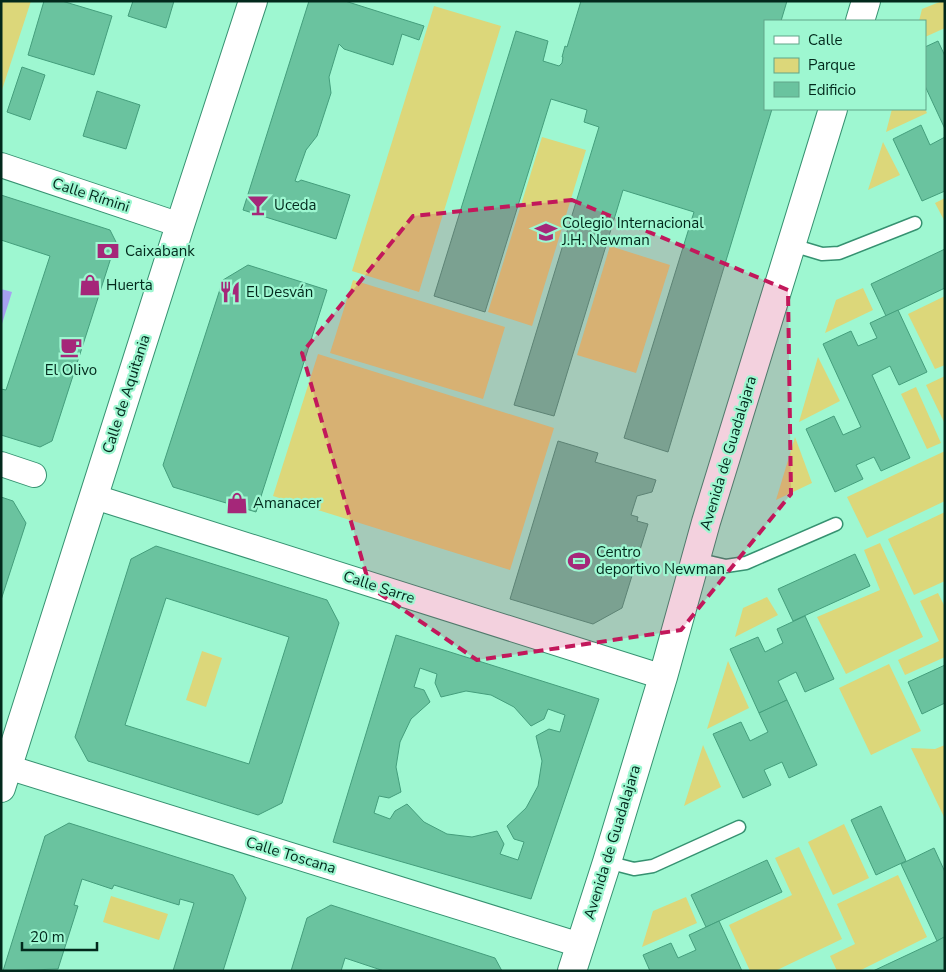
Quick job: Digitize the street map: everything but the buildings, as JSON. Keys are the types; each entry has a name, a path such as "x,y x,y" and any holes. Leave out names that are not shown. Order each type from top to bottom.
{"street":[{"name":"Calle de Aquitania","path":"4,773 95,497 180,225 253,1"},
{"path":"860,20 866,1"},
{"name":"Avenida de Guadalajara","path":"572,971 607,862 663,677 696,559 833,110"},
{"name":"Calle Rímini","path":"1,165 180,225"},
{"path":"1,464 34,475"},
{"name":"Calle Sarre","path":"95,497 663,677"},
{"name":"Calle Toscana","path":"4,773 580,945"}],"lane":[{"path":"792,245 822,254 839,253 915,223"},
{"path":"696,559 726,566 746,563 836,524"},
{"path":"607,862 634,869 654,866 739,828"}],"highlighted area":[{"path":"572,200 788,290 791,494 681,630 477,660 370,587 302,353 413,216"}],"green space":[{"path":"1,1 31,1 1,93"},
{"path":"945,1 945,28 926,37 926,20 919,20 922,9"},
{"path":"434,6 501,26 419,292 352,271"},
{"path":"892,110 926,110 927,113 886,132"},
{"path":"542,137 586,150 532,326 488,312"},
{"path":"883,142 900,175 868,190"},
{"path":"945,198 945,222 935,203"},
{"path":"610,246 670,265 636,373 577,355"},
{"path":"353,280 505,327 483,399 330,353"},
{"path":"863,288 873,310 825,333 836,300"},
{"path":"945,296 945,365 935,369 908,314"},
{"path":"318,354 554,428 510,570 273,496"},
{"path":"818,357 840,401 799,422"},
{"path":"945,376 945,424 926,385"},
{"path":"916,387 941,443 927,449 901,394"},
{"path":"795,437 812,483 776,500"},
{"path":"945,451 945,501 867,538 847,497"},
{"path":"945,512 945,581 914,595 888,539"},
{"path":"880,543 923,637 846,674 817,617 880,590 864,550"},
{"path":"938,593 945,607 945,657 905,675 898,660 939,641 920,601"},
{"path":"767,597 778,615 735,637 743,608"},
{"path":"202,651 222,658 206,707 186,700"},
{"path":"728,661 749,708 707,729"},
{"path":"889,664 921,731 871,755 839,688"},
{"path":"703,745 721,787 684,806"},
{"path":"945,745 945,819 911,748 935,749"},
{"path":"844,824 869,878 833,895 808,842"},
{"path":"799,847 842,939 775,971 750,971 729,925 792,895 775,858"},
{"path":"898,875 927,937 859,971 837,971 830,956 855,944 837,904"},
{"path":"111,896 168,914 159,940 103,922"},
{"path":"686,897 697,923 642,947 653,911"}],"shaded area":[{"path":"1,289 12,292 1,327"}],"place":[{"name":"Uceda","path":"258,205"},
{"name":"Colegio Internacional J.H. Newman","path":"546,232"},
{"name":"Caixabank","path":"108,251"},
{"name":"Huerta","path":"90,285"},
{"name":"El Desván","path":"230,292"},
{"name":"El Olivo","path":"71,347"},
{"name":"Amanacer","path":"237,503"},
{"name":"Centro deportivo Newman","path":"579,561"}]}
